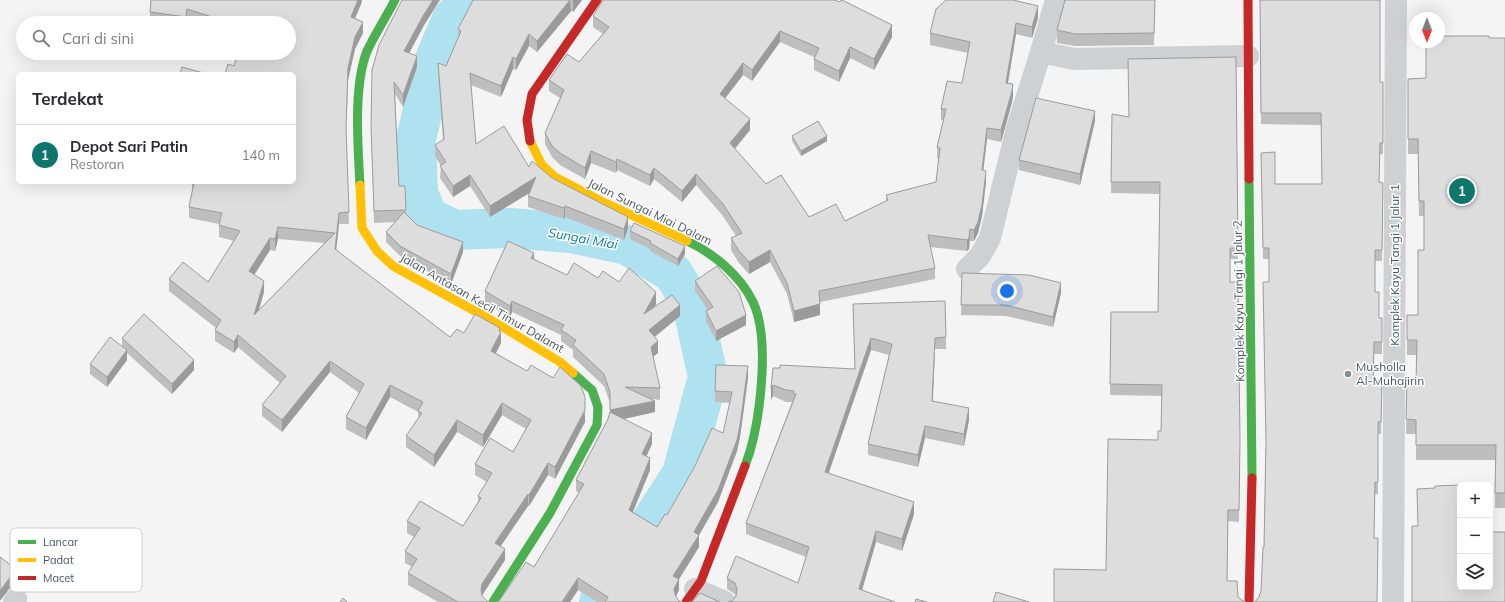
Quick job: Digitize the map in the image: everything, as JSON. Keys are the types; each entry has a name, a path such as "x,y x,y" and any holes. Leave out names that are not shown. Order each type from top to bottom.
{"street":[{"name":"Jalan Antasan Kecil Timur Dalamt","path":"395,0 367,52 360,80 358,138 362,228 377,251 393,266 491,320 560,362 592,390 598,408 597,425 583,453 550,513 492,602"},
{"name":"Jalan Sungai Miai Dalam","path":"597,0 564,45 530,99 526,118 528,137 535,155 550,173 588,194 706,251 725,266 745,291 752,302 759,328 761,344 758,416 754,437 749,455 701,581 690,596"},
{"path":"967,269 980,256 990,238 1017,128 1042,52 1056,0"},
{"name":"Komplek Kayu Tangi 1 Jalur 2","path":"1248,0 1248,122 1253,452 1249,602"},
{"name":"Komplek Kayu Tangi 1 Jalur 1","path":"1393,602 1396,0"},
{"path":"1042,52 1074,59 1248,56"},
{"path":"690,596 725,602"}],"building":[{"path":"151,0 358,0 351,17 363,22 355,37 348,68 346,127 349,212 339,213 335,249 450,337 457,329 464,333 475,314 500,328 499,331 501,332 491,351 527,371 531,365 553,378 560,367 581,386 585,397 585,410 555,467 548,463 529,495 528,494 495,543 505,549 482,584 482,596 489,602 458,602 408,573 417,559 405,551 420,528 407,521 420,501 463,526 481,498 478,496 492,473 475,464 490,438 513,452 531,420 502,403 483,435 457,420 434,455 406,436 422,413 418,411 423,402 390,385 366,428 346,417 364,384 330,361 282,420 262,405 286,376 238,335 234,342 215,330 221,320 169,279 183,262 208,282 240,231 219,225 222,213 189,207 194,184 296,184 296,72 226,72 228,64 234,66 236,60 296,60 296,16 209,16 187,9 186,16 150,12","holes":["278,227 335,233 254,315 264,281 249,271 270,238 275,239"]},
{"path":"402,0 433,0 404,51 417,56 403,95 394,82 399,186 405,186 406,210 374,211 371,126 372,70 379,45"},
{"path":"473,0 570,0 537,41 529,34 516,59 513,57 501,86 470,73 476,144 504,126 529,167 532,161 552,178 628,217 624,229 565,206 564,208 528,196 536,177 490,206 470,175 453,186 440,166 446,162 435,145 444,139 438,63 446,66 461,31 458,29"},
{"path":"603,0 834,0 840,2 842,0 892,25 874,59 850,47 839,71 814,59 819,48 780,31 752,70 743,63 720,94 750,119 730,143 766,184 781,175 809,217 836,204 845,221 888,200 886,195 936,182 940,148 937,147 946,109 941,109 947,81 962,83 970,42 930,33 936,9 946,0 1013,0 1038,6 1032,27 1016,23 1006,83 1013,84 1012,91 1001,130 987,128 982,170 986,171 982,205 978,222 974,230 970,229 969,238 967,240 928,235 935,268 819,291 820,304 794,311 787,283 770,250 749,262 739,251 731,238 742,233 723,204 696,174 682,191 654,168 650,175 617,159 616,162 591,151 585,168 560,153 552,146 545,133 564,90 549,80 567,54 579,62 609,27 593,16"},
{"path":"1065,0 1155,0 1154,33 1075,34 1057,30"},
{"path":"1260,0 1380,0 1380,82 1383,82 1383,143 1380,143 1379,182 1383,183 1382,250 1375,250 1375,292 1379,292 1379,318 1382,318 1382,342 1374,342 1373,384 1382,384 1381,422 1378,422 1378,482 1375,482 1374,538 1378,538 1377,602 1255,602 1261,591 1264,547 1266,441 1263,282 1269,282 1269,248 1263,248 1261,153 1275,152 1275,184 1322,184 1321,113 1261,113"},
{"path":"1445,36 1489,36 1489,38 1505,38 1505,493 1495,493 1496,445 1416,445 1416,420 1406,419 1407,381 1416,381 1417,340 1407,340 1407,315 1418,315 1418,250 1424,250 1424,201 1419,201 1418,139 1408,139 1408,79 1426,78 1426,48 1445,48"},
{"path":"1236,57 1238,248 1230,248 1230,282 1238,282 1240,441 1239,510 1228,510 1227,581 1237,581 1238,597 1246,602 1054,602 1054,569 1106,570 1108,439 1158,440 1158,431 1161,431 1162,385 1110,384 1111,312 1158,312 1160,182 1111,182 1112,114 1129,117 1128,59"},
{"path":"182,67 200,72 181,72"},
{"path":"1036,98 1095,111 1080,174 1019,160"},
{"path":"818,121 827,136 801,151 792,136"},
{"path":"404,212 417,225 463,242 451,274 400,246 386,232"},
{"path":"634,223 685,246 678,259 650,243 651,241 630,231"},
{"path":"508,241 534,253 531,258 567,275 574,263 598,278 603,271 619,282 629,268 656,292 644,314 672,295 680,305 649,330 658,341 651,347 660,388 625,387 655,401 610,410 610,392 604,374 573,345 576,340 561,330 564,325 512,301 510,306 485,291"},
{"path":"717,266 739,292 746,315 716,331 706,311 713,307 695,281"},
{"path":"962,273 1029,275 1061,283 1053,317 1006,305 961,305"},
{"path":"945,301 946,337 935,338 932,401 969,408 964,434 925,426 918,455 868,444 892,344 871,338 825,472 914,502 902,539 876,531 859,589 895,602 728,602 732,601 736,596 737,589 735,583 727,578 736,556 798,583 809,547 746,523 796,394 793,393 794,391 786,390 773,385 771,388 773,368 780,368 780,365 855,369 853,304"},
{"path":"144,314 194,360 172,384 122,338"},
{"path":"110,337 127,350 107,377 90,364"},
{"path":"716,365 748,366 740,425 737,440 718,490 694,532 699,535 673,576 679,579 674,589 675,595 679,601 683,602 605,602 608,597 578,578 562,602 496,602 499,601 526,562 534,567 584,484 576,480 608,419 610,412 652,433 642,454 650,458 629,510 657,527 665,514 667,515 695,466 712,428 723,433 732,392 715,391"},
{"path":"1457,485 1457,590 1493,590 1493,532 1505,532 1505,602 1412,602 1412,526 1418,526 1417,489 1435,488 1435,486"},
{"path":"0,557 10,564 10,577 0,591"},
{"path":"996,592 1029,602 993,602"},
{"path":"700,593 720,602 692,602"},
{"path":"343,598 347,602 340,602"},
{"path":"916,599 927,602 915,602"}],"waterway":[{"name":"Sungai Miai","path":"469,0 452,19 435,59 416,139 418,193 428,217 454,230 510,228 571,233 627,245 673,273 692,304 708,377 682,474 599,602"}],"traffic: fast":[{"path":"360,185 358,153 358,99 363,66 367,51 395,0"},
{"path":"1249,179 1252,478"},
{"path":"687,241 716,258 733,274 741,283 753,302 758,318 762,360 759,407 745,466"},
{"path":"493,602 550,513 597,425 598,407 592,390 573,373"}],"traffic: slow":[{"path":"530,141 542,165 555,177 599,200 687,241"},
{"path":"360,185 362,228 377,251 393,266 491,320 560,362 573,373"}],"traffic: jam":[{"path":"530,141 527,120 532,94 597,0"},
{"path":"1248,0 1249,179"},
{"path":"686,602 701,581 745,466"},
{"path":"1249,602 1252,478"}],"place":[{"name":"Depot Sari Patin","path":"1462,191"},
{"name":"Musholla Al-Muhajirin","path":"1348,374"}]}
